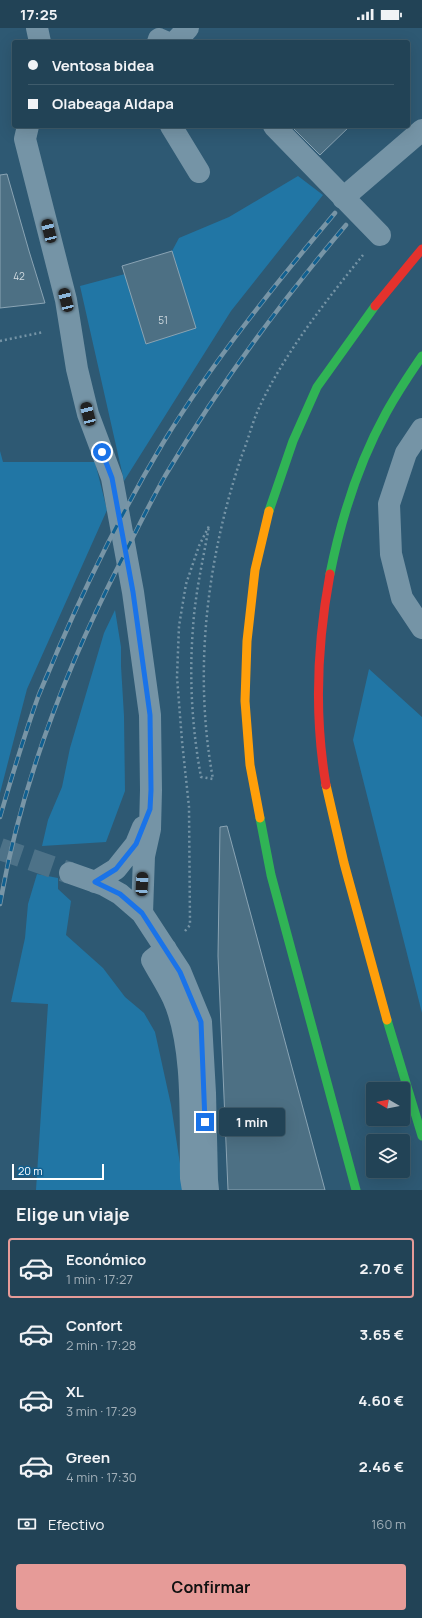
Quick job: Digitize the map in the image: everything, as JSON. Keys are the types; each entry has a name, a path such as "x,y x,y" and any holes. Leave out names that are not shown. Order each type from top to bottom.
{"highway":[{"path":"356,1190 271,875 250,765 245,702 247,641 255,570 270,505 293,441 314,393 372,310 422,249"},
{"path":"422,356 401,387 376,432 348,503 329,574 319,666 319,708 324,772 340,850 377,985 422,1136"}],"street":[{"path":"37,28 40,40"},
{"path":"159,40 181,37"},
{"path":"28,128 25,139 64,292 77,369 88,414 112,478 133,592 150,715 150,829 144,856 142,913"},
{"path":"172,128 199,172"},
{"path":"276,128 380,235"},
{"path":"344,198 422,130"},
{"path":"422,429 406,453 389,504 391,554 402,598 422,628"},
{"path":"95,882 116,869 136,844 150,809"},
{"path":"70,873 95,882 120,894 142,913 180,972 201,1022 208,1190"},
{"path":"166,949 152,960 173,998 184,1034 189,1075 191,1178 193,1190"}],"path":[{"path":"166,949 190,925 189,807 177,677 179,626 186,584 199,546 209,526 193,628 191,679 195,745 201,777 213,779 206,737 203,680 205,628 221,528 234,480 258,410 280,368 331,295 380,235"},
{"path":"0,341 70,326"}],"shaded area":[{"path":"298,176 323,195 231,311 124,481 80,286 125,274 146,344 195,328 172,251 179,238 229,217"},
{"path":"0,451 3,462 95,462 107,510 27,689 0,793"},
{"path":"115,610 121,647 125,791 106,842 42,846 48,820 62,787 70,748 104,633"},
{"path":"369,669 422,717 422,1013 353,740"},
{"path":"37,874 58,878 58,889 71,901 66,935 103,968 125,997 144,1013 155,1032 171,1105 184,1190 36,1190 48,1004 11,1002 25,938 28,904"}],"building":[{"path":"293,128 348,128 320,155"},
{"path":"7,174 45,303 0,308 0,175"},
{"path":"172,251 196,328 146,344 122,266"},
{"path":"227,826 325,1190 228,1190 218,956 220,827"}],"tunnel":[{"path":"0,849 70,873"}],"railway":[{"path":"0,817 40,691 81,598 134,494 163,443 202,383 244,325 335,213"},
{"path":"0,904 20,814 48,727 82,642 138,528 165,476 206,410 273,316 346,225"}],"traffic: fast":[{"path":"269,511 293,441 317,387 375,306"},
{"path":"330,574 345,512 367,451 390,406 422,356"},
{"path":"260,818 271,875 356,1190"},
{"path":"387,1020 422,1136"}],"traffic: slow":[{"path":"260,818 250,765 245,701 247,641 255,570 269,511"},
{"path":"326,785 344,863 387,1020"}],"traffic: jam":[{"path":"375,306 422,249"},
{"path":"326,785 320,732 319,680 322,627 330,574"}],"route":[{"path":"102,452 112,478 133,592 150,715 151,790 150,809 136,844 116,869 95,882 120,894 142,913 180,972 201,1022 205,1122"}]}
